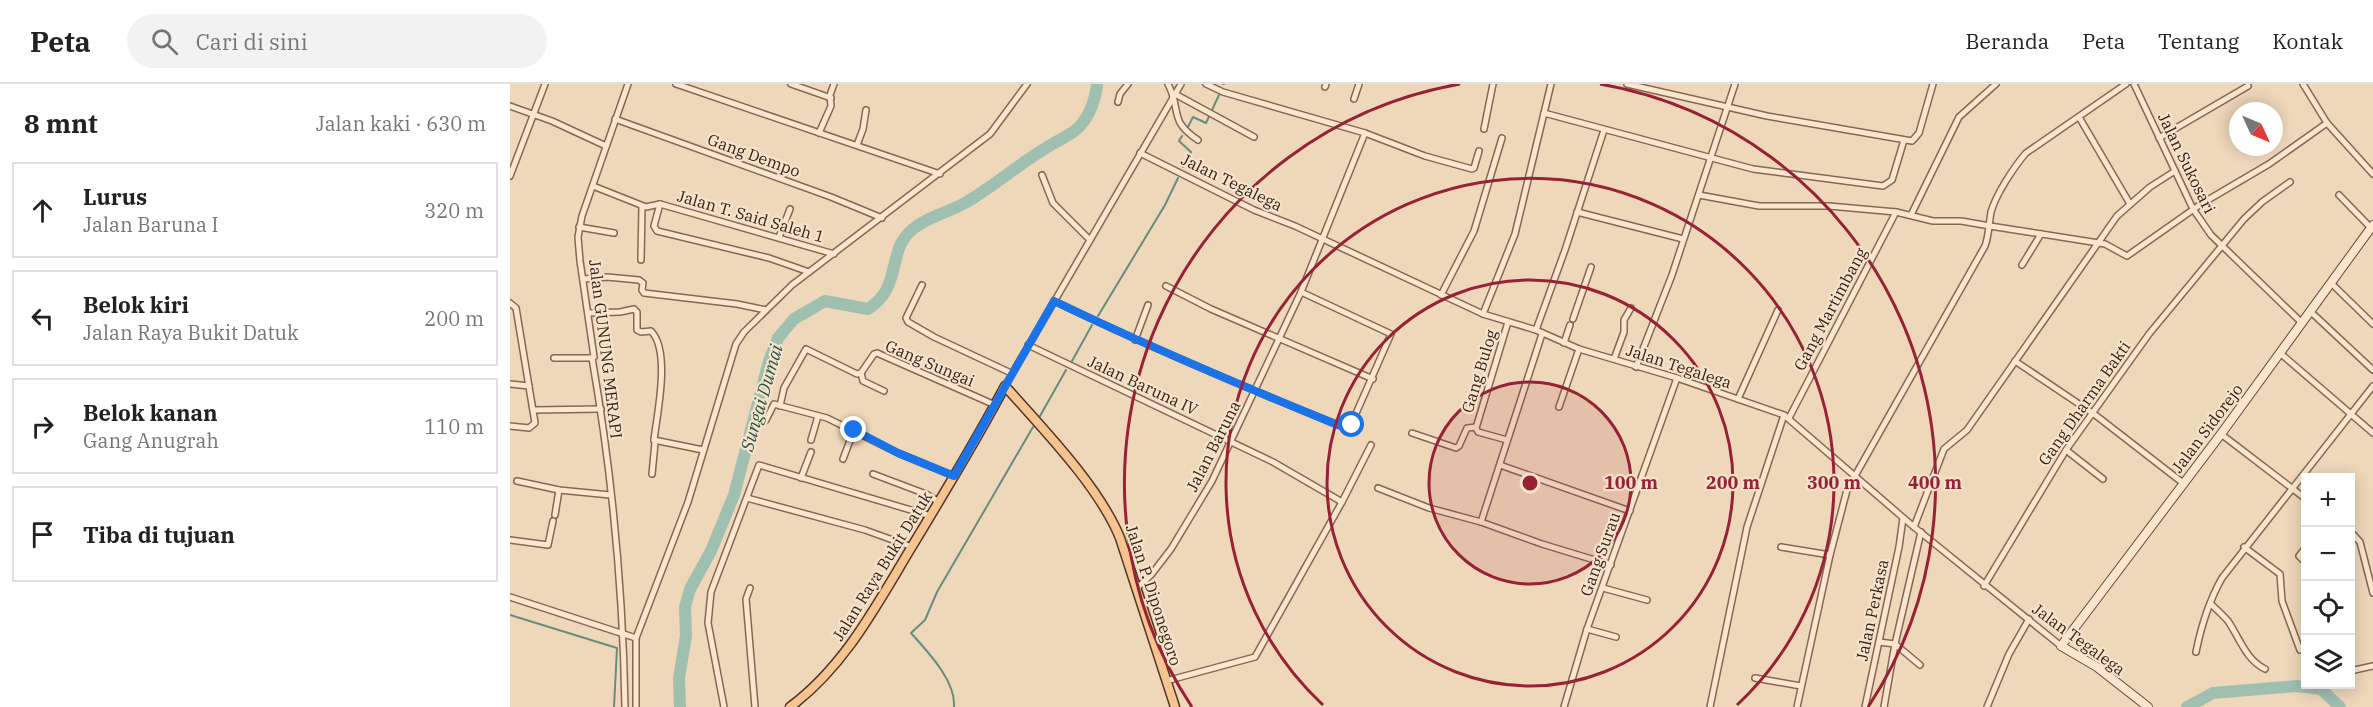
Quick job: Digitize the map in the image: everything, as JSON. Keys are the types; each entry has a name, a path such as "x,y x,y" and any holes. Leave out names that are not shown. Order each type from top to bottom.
{"main road":[{"name":"Jalan Raya Bukit Datuk","path":"790,707 826,676 842,658 931,516 1005,386"},
{"name":"Jalan P. Diponegoro","path":"1005,386 1045,431 1108,513 1120,538 1175,707"}],"street":[{"path":"510,176 545,84"},
{"name":"Jalan GUNUNG MERAPI","path":"625,707 624,624 601,409 580,261 579,227 628,84"},
{"path":"676,84 940,174"},
{"path":"791,84 831,98"},
{"path":"819,133 831,106 834,84"},
{"path":"1118,102 1120,94 1128,84"},
{"path":"1168,84 1175,95 1180,125 1198,140"},
{"name":"Jalan Raya Bukit Datuk","path":"1005,386 1181,84"},
{"path":"1206,84 1223,92 1365,133 1425,156 1472,169 1479,151"},
{"path":"1354,99 1359,84"},
{"path":"1484,129 1493,84"},
{"path":"1483,314 1515,234 1551,84"},
{"path":"1627,84 1767,116 1904,140 1914,140 1919,133 1933,84"},
{"path":"1636,367 1665,294 1735,84"},
{"path":"1911,215 1961,113 1996,84"},
{"path":"1797,707 1830,555 1847,490 1985,246 1994,205 2021,159 2126,84"},
{"name":"Jalan Sukosari","path":"2134,84 2193,209 2206,229 2302,323"},
{"path":"2303,84 2326,123 2373,174"},
{"path":"636,707 636,638 645,609 683,517 738,340 766,310 809,272 990,134 1024,85"},
{"path":"2159,138 2248,86"},
{"path":"1175,95 1254,137"},
{"path":"510,106 606,146"},
{"path":"857,145 866,111"},
{"path":"1544,113 1753,169 1883,186 1892,180 1904,140"},
{"path":"2079,117 2130,204"},
{"name":"Gang Dempo","path":"615,119 831,197 882,218"},
{"path":"1699,195 1770,207 1829,206 1896,212 1933,222 1961,221 2105,244 2123,256 2129,256 2193,209 2269,164 2326,123"},
{"path":"1536,330 1604,130"},
{"name":"Jalan Baruna","path":"1137,588 1156,569 1186,526 1207,490 1301,292 1365,133"},
{"path":"1442,295 1474,231 1502,138"},
{"name":"Jalan Tegalega","path":"1140,153 1254,210 1323,239 1483,314 1536,330 1564,344 1677,378 1786,417 1984,586 2061,646 2097,667 2148,707"},
{"path":"1914,527 1944,449 1965,433 2117,216 2150,187 2175,171"},
{"path":"1042,175 1053,203 1090,240"},
{"name":"Gang Dharma Bakti","path":"1984,586 2066,450 2094,414 2149,334 2253,209 2290,182"},
{"name":"Jalan T. Said Saleh 1","path":"593,186 642,206 660,204 834,254"},
{"path":"2339,195 2372,226"},
{"path":"660,204 654,226 660,232 769,258 809,272"},
{"path":"641,260 642,206"},
{"path":"779,237 790,209"},
{"path":"1577,212 1683,239"},
{"name":"Gang Martimbang","path":"1710,707 1747,527 1786,417 1896,212"},
{"name":"Jalan Sidorejo","path":"2061,646 2221,434 2372,226"},
{"path":"579,227 614,233"},
{"path":"2022,265 2041,234"},
{"path":"1573,319 1591,267"},
{"path":"584,279 607,277 639,280 643,283 644,293 738,304 766,310"},
{"path":"2331,283 2373,324"},
{"path":"922,285 906,318 908,322 1011,374"},
{"path":"1166,286 1211,309 1373,379"},
{"path":"1054,301 1135,340 1254,392 1347,428 1352,425 1392,334 1301,292"},
{"path":"510,303 516,308 535,423 532,426 510,426"},
{"path":"1135,340 1148,305"},
{"path":"1614,359 1624,332 1624,320 1631,308"},
{"path":"588,313 634,309 637,312 637,330 651,332 658,339 662,371 652,474"},
{"path":"1738,399 1778,310"},
{"path":"2311,312 2373,370"},
{"name":"Gang Bulog","path":"1507,440 1478,432 1476,427 1508,322"},
{"path":"1564,344 1570,325"},
{"path":"1481,522 1542,334"},
{"name":"Jalan Baruna IV","path":"1028,345 1231,441 1306,479 1342,501"},
{"path":"780,406 784,388 806,348 852,372 861,374 863,381 884,391"},
{"path":"1559,407 1579,349"},
{"name":"Gang Sungai","path":"861,374 877,353 994,405"},
{"path":"2280,353 2373,433"},
{"path":"554,358 592,358"},
{"path":"2015,361 2094,414 2183,483"},
{"name":"Gang Surau","path":"1563,707 1587,629 1677,378"},
{"path":"510,384 529,387"},
{"path":"2196,652 2199,635 2213,595 2222,578 2244,547 2292,490 2373,386"},
{"path":"766,420 774,404 827,418 898,453 954,476"},
{"path":"534,410 601,409"},
{"path":"811,440 818,416"},
{"path":"1412,433 1456,448 1460,446 1467,428 1476,427"},
{"path":"843,459 854,430"},
{"path":"2221,434 2301,496"},
{"path":"654,440 703,450"},
{"path":"1166,681 1255,657 1371,445"},
{"path":"2066,450 2103,479"},
{"path":"801,478 811,452"},
{"path":"724,707 708,623 710,599 719,568 759,465 931,516"},
{"path":"1500,465 1630,511"},
{"path":"873,474 927,494 939,502"},
{"path":"517,482 559,490 610,495"},
{"path":"1378,488 1429,508 1481,522 1611,565"},
{"path":"510,540 548,545 559,490"},
{"path":"747,498 865,530 912,547"},
{"name":"Jalan Perkasa","path":"1866,707 1903,518"},
{"path":"1884,707 1895,644 1921,532"},
{"path":"2355,536 2360,542 2373,592"},
{"path":"2244,547 2280,574 2282,601 2301,650"},
{"path":"1781,548 1830,555"},
{"path":"750,588 746,599 755,707"},
{"path":"1603,588 1647,600"},
{"path":"510,597 636,638"},
{"path":"2211,604 2227,619 2235,636 2248,654 2265,669"},
{"path":"1987,707 2009,654 2029,620"},
{"path":"624,624 636,638"},
{"path":"1587,629 1616,637"},
{"path":"1879,642 1895,644 1920,665"},
{"path":"2355,670 2373,666"},
{"path":"1755,678 1801,686"}],"waterway":[{"name":"Sungai Dumai","path":"680,707 679,678 686,636 685,607 690,589 711,551 734,495 769,361 778,338 794,319 825,301 868,309 887,289 897,255 907,235 922,223 974,198 1076,129 1090,112 1097,84"},
{"path":"1188,127 1193,117 1206,123 1219,95"},
{"path":"1182,136 1179,141 1191,152 1183,167"},
{"path":"1098,316 1165,205 1178,178"},
{"path":"1072,361 1092,325"},
{"path":"1040,416 1066,370"},
{"path":"954,707 951,687 946,677 911,633 925,620 937,592 1033,427"},
{"path":"510,615 617,648 614,707"},
{"name":"Sungai Dumai","path":"2187,707 2213,693 2297,686 2321,689 2340,707"}],"route":[{"path":"854,430 898,453 954,476 1054,301 1135,340 1254,392 1345,428 1352,425"}]}
